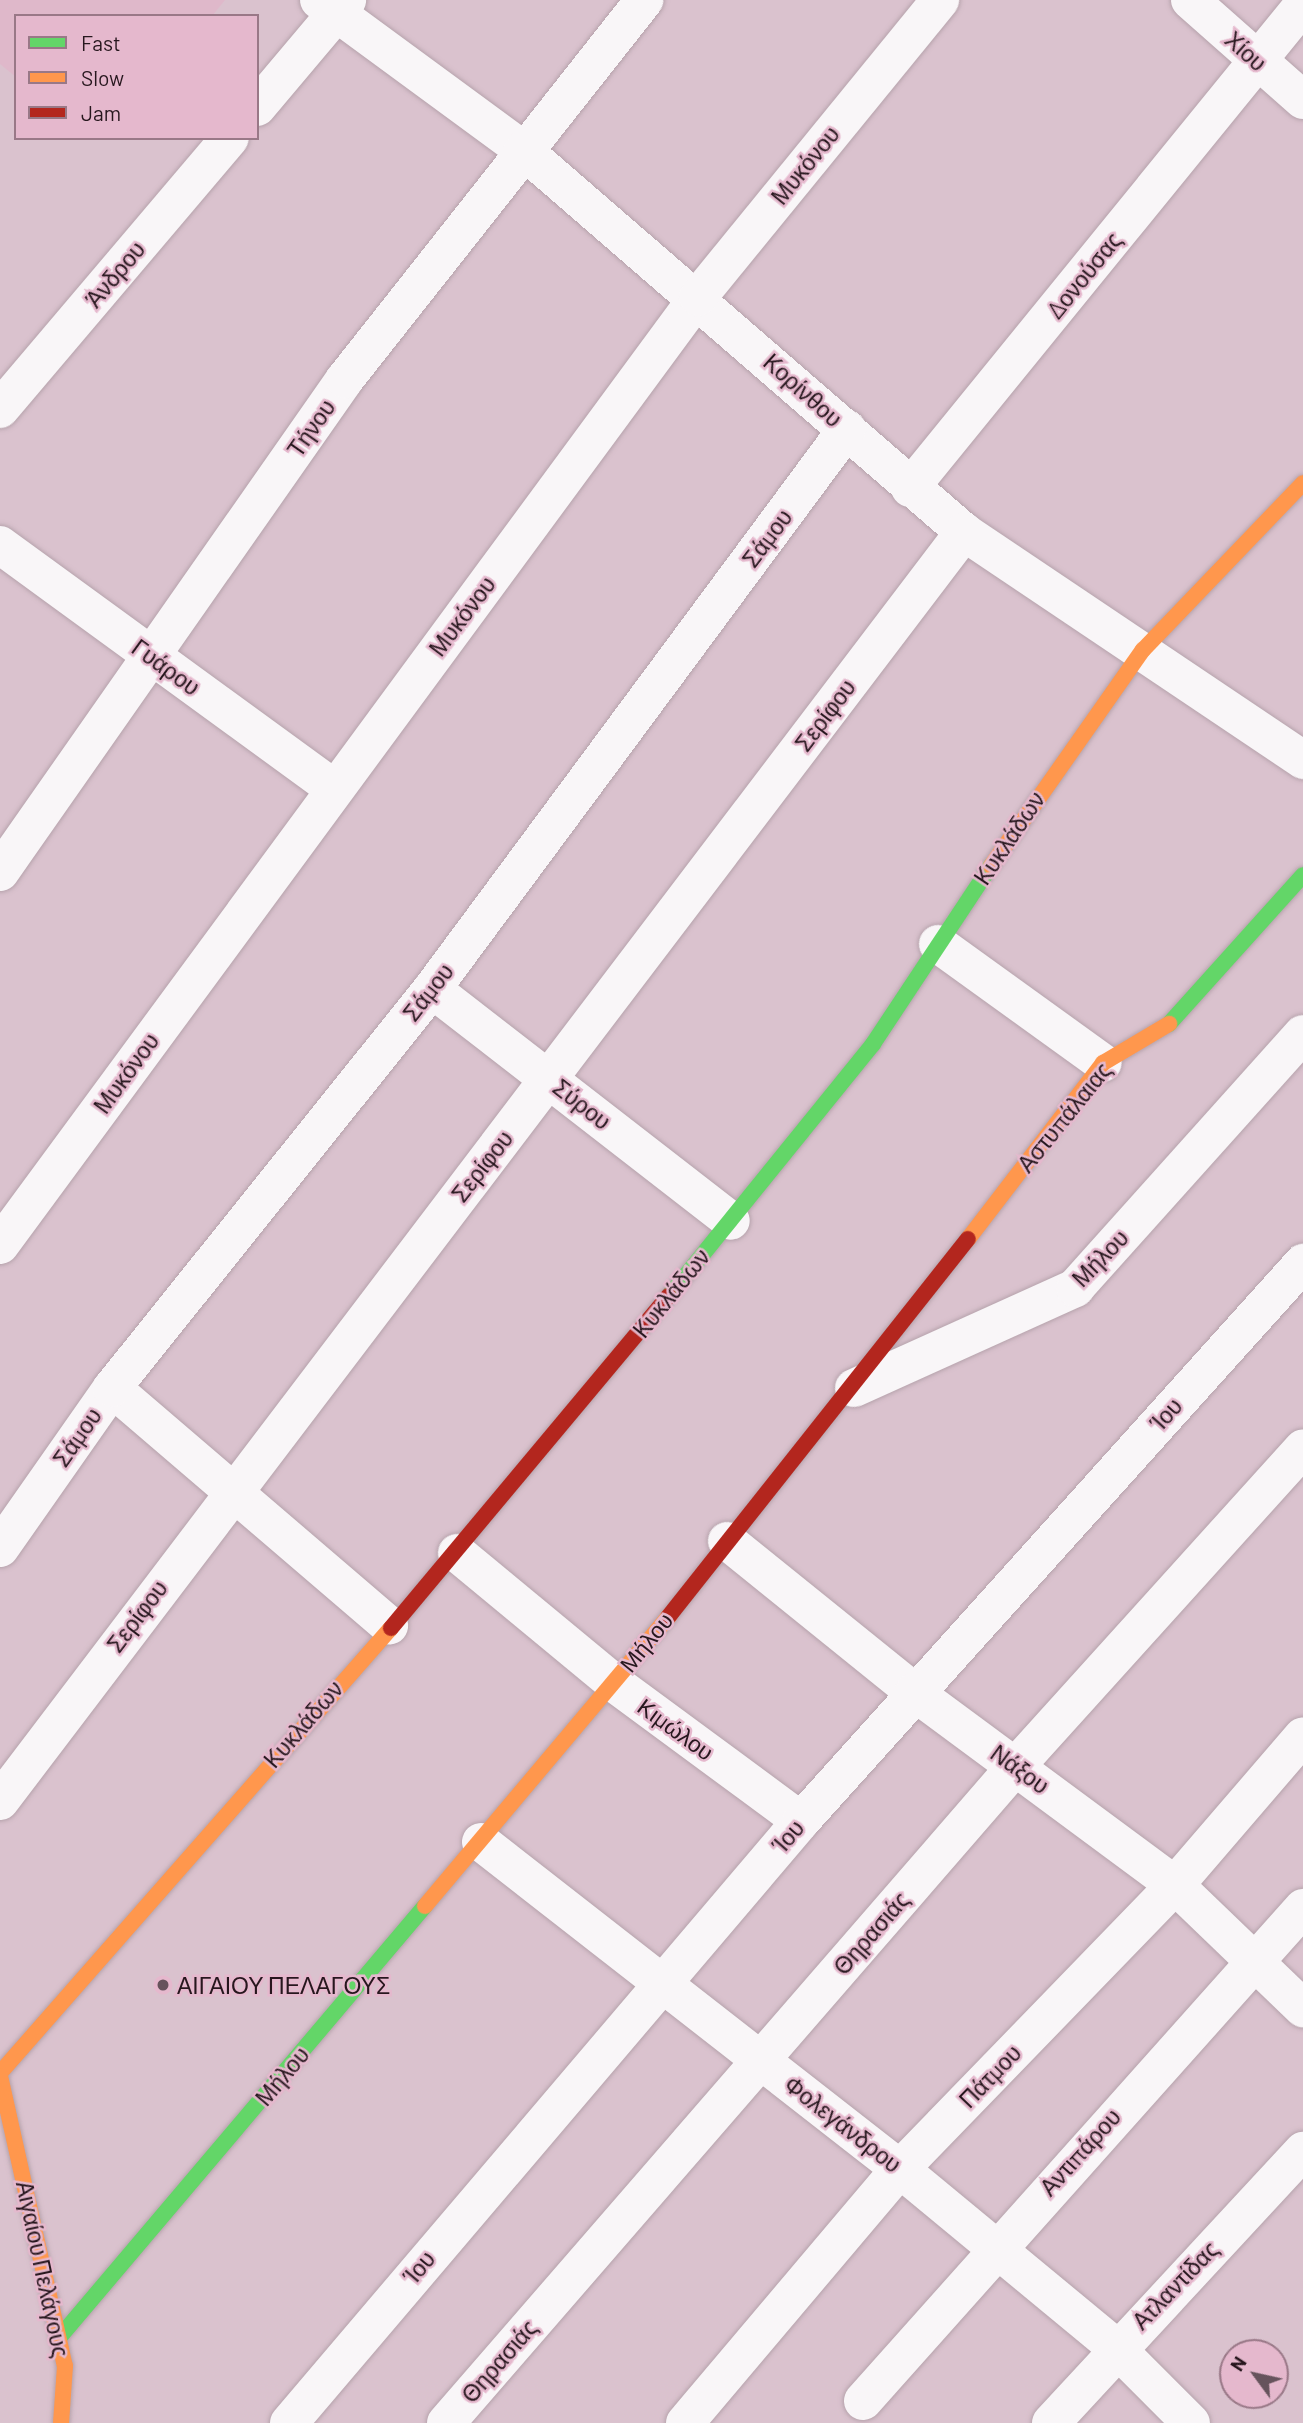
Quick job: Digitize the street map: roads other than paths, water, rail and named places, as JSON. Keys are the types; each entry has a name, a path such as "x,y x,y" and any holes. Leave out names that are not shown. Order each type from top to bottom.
{"street":[{"name":"Τήνου","path":"0,872 149,655 345,379 644,0"},
{"name":"Μυκόνου","path":"0,1245 698,297 940,0"},
{"name":"Χίου","path":"1190,0 1303,100"},
{"name":"Κορίνθου","path":"334,5 523,150 698,297 910,488 964,532 1303,760"},
{"path":"259,104 334,5"},
{"name":"Δονούσας","path":"910,488 1303,5"},
{"name":"Άνδρου","path":"0,409 228,140"},
{"name":"Σάμου","path":"0,1548 112,1388 432,989 847,429"},
{"name":"Κυκλάδων","path":"0,2074 388,1625 457,1553 731,1221 873,1044 1085,725 1143,650 1303,483"},
{"name":"Σερίφου","path":"0,1801 231,1490 549,1079 964,532"},
{"name":"Γυάρου","path":"0,545 334,789"},
{"name":"Αστυπάλαιας","path":"854,1388 1103,1063 1178,1019 1303,875"},
{"path":"938,944 1103,1063"},
{"name":"Σύρου","path":"432,989 731,1221"},
{"name":"Μήλου","path":"58,2339 481,1842 854,1388 1075,1288 1303,1034"},
{"name":"Ίου","path":"289,2423 660,1983 801,1821 914,1692 1303,1263"},
{"path":"112,1388 388,1625"},
{"name":"Θηρασιάς","path":"446,2423 1016,1766 1303,1448"},
{"name":"Νάξου","path":"727,1541 914,1692 1175,1885 1255,1957 1303,2008"},
{"name":"Κιμώλου","path":"457,1553 614,1683 801,1821"},
{"name":"Πάτμου","path":"685,2423 900,2169 1175,1885 1303,1736"},
{"name":"Φολεγάνδρου","path":"481,1842 900,2169 1116,2348 1191,2423"},
{"name":"Αντιπάρου","path":"863,2401 994,2248 1255,1957 1303,1908"},
{"name":"Αιγαίου Πελάγους","path":"0,2074 66,2376 61,2423"},
{"name":"Ατλαντίδας","path":"1051,2423 1116,2348 1303,2151"}],"place":[{"name":"ΑΙΓΑΙΟΥ ΠΕΛΑΓΟΥΣ","path":"163,1985"}]}
